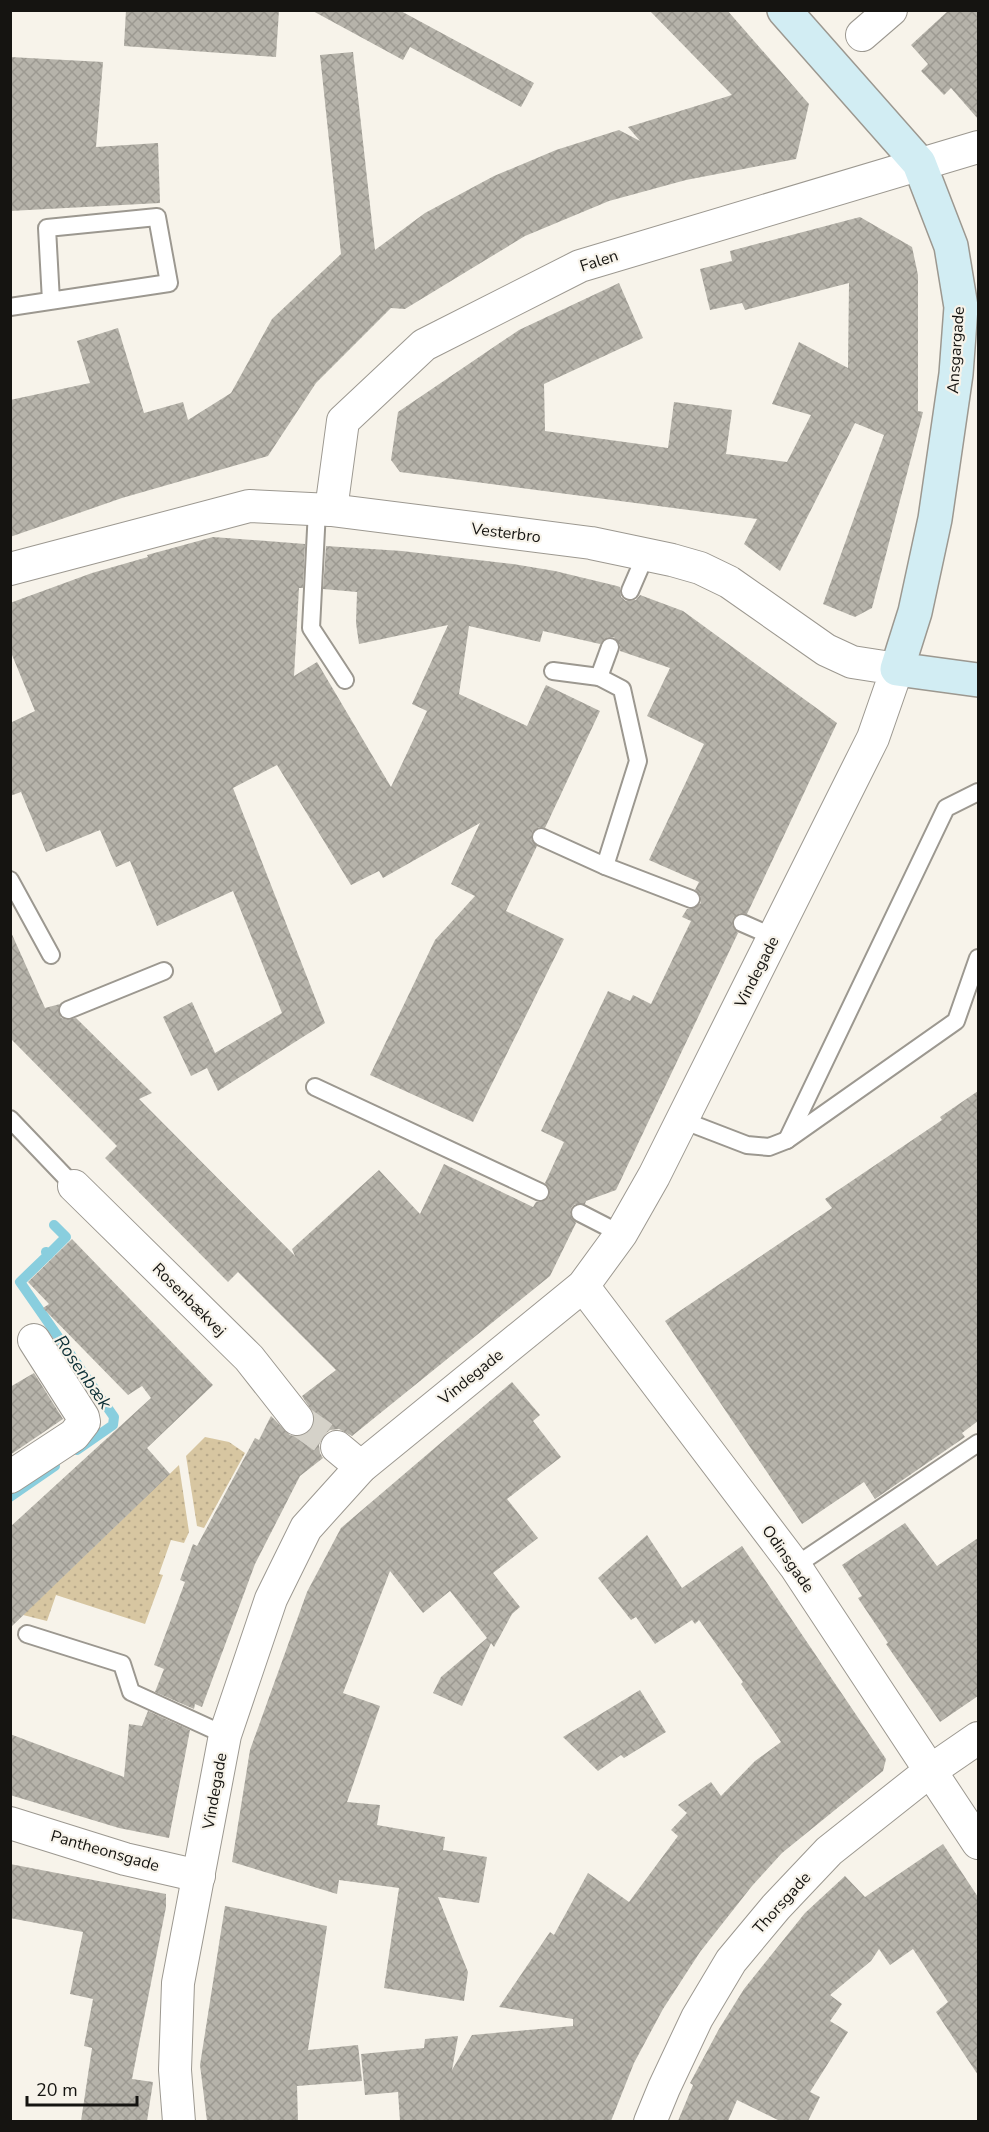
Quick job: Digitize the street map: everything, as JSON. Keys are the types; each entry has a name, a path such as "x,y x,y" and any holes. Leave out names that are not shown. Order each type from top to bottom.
{"main road":[{"name":"Ansgargade","path":"784,10 919,163 951,246 962,307 956,374 936,519 915,612 897,669"},
{"name":"Vesterbro","path":"897,669 978,680"}],"street":[{"path":"862,34 891,10"},
{"name":"Falen","path":"324,510 343,422 424,345 580,266 978,147"},
{"name":"Vesterbro","path":"10,568 249,506 324,510 591,543 700,568 729,582 826,650 852,662 897,669"},
{"name":"Vindegade","path":"179,2121 176,2070 178,1983 225,1735 272,1599 306,1528 349,1457 583,1287 621,1234 654,1176 873,738 897,669"},
{"name":"Rosenbækvej","path":"74,1186 249,1358 297,1419"},
{"name":"Odinsgade","path":"583,1287 795,1566 978,1843"},
{"path":"10,1477 74,1436 84,1422 34,1340"},
{"name":"Thorsgade","path":"650,2121 697,2018 731,1961 776,1907 829,1851 930,1771 978,1738"},
{"name":"Pantheonsgade","path":"10,1823 125,1859 199,1876"}],"lane":[{"path":"10,307 51,301 169,283 157,217 47,228 51,301"},
{"path":"324,510 311,628 345,680"},
{"path":"630,591 646,555"},
{"path":"599,677 610,647"},
{"path":"553,671 599,677 622,689 638,761 605,866"},
{"path":"787,1140 946,808 978,792"},
{"path":"541,837 605,866 691,899"},
{"path":"10,880 51,955"},
{"path":"742,923 774,938"},
{"path":"682,1120 747,1145 769,1147 787,1140 956,1021 978,958"},
{"path":"68,1010 164,971"},
{"path":"315,1087 540,1192"},
{"path":"10,1119 74,1186"},
{"path":"580,1213 621,1234"},
{"path":"795,1566 978,1443"},
{"path":"27,1634 122,1664 131,1692 225,1735"}],"shaded area":[{"path":"205,1437 229,1442 245,1453 204,1528 197,1526 186,1456"},
{"path":"179,1465 189,1532 184,1543 171,1540 159,1574 163,1575 145,1624 56,1595 47,1621 23,1615"}],"building":[{"path":"126,10 279,10 276,57 124,46"},
{"path":"311,10 399,10 534,83 521,107 410,47 403,60"},
{"path":"649,10 727,10 809,104 796,159 686,180 609,201 525,236 405,309 391,308 316,383 268,456 122,498 10,537 10,400 90,383 77,341 118,328 144,413 183,402 188,420 231,393 272,319 341,254 320,55 353,52 375,250 425,213 494,176 556,150 619,130 640,141 628,127 732,95"},
{"path":"949,10 978,10 978,119 951,88 944,95 921,71 928,64 911,45"},
{"path":"10,57 103,62 96,147 158,143 160,203 10,211"},
{"path":"860,217 912,247 918,275 918,411 923,412 872,608 855,617 823,604 884,435 855,423 780,571 744,544 757,519 400,472 391,460 398,412 519,330 619,283 643,338 544,384 545,431 668,448 674,402 732,410 726,454 787,462 811,415 772,404 799,342 848,368 849,283 745,310 742,303 710,310 700,269 732,261 730,251"},
{"path":"213,537 305,544 303,588 299,588 294,676 317,662 391,787 427,711 412,704 448,625 359,644 356,623 357,592 323,589 326,546 402,551 513,564 555,571 620,587 621,597 626,601 636,600 640,595 683,611 837,723 747,914 740,913 733,918 732,925 738,933 616,1190 586,1201 585,1204 575,1204 571,1208 570,1214 576,1223 550,1276 352,1436 339,1429 330,1430 323,1436 319,1445 323,1458 300,1476 255,1564 202,1707 195,1704 194,1709 155,1692 164,1669 154,1665 185,1582 180,1580 193,1544 197,1546 255,1438 259,1440 271,1416 290,1435 299,1437 308,1433 314,1425 315,1416 302,1396 336,1370 238,1272 228,1282 105,1158 117,1146 10,1038 10,930 45,1008 60,1004 58,1009 61,1018 67,1020 76,1018 152,1093 139,1099 295,1256 292,1249 379,1170 420,1214 444,1164 533,1207 536,1202 549,1197 550,1191 545,1183 564,1142 541,1131 608,991 630,1001 633,995 651,1004 691,921 682,917 687,909 693,909 701,903 701,897 695,890 699,882 649,860 704,744 647,716 670,668 620,651 620,645 614,637 608,637 600,644 543,631 540,642 469,626 459,694 527,726 546,685 600,711 545,828 539,827 532,832 531,839 537,846 506,911 564,939 473,1122 370,1075 435,940 475,896 451,884 480,823 383,878 379,871 351,885 277,765 233,788 325,1023 218,1091 207,1068 191,1076 163,1017 192,1002 215,1053 282,1013 233,891 157,926 130,861 116,867 100,830 46,852 21,792 10,796 10,723 35,711 10,650 10,603 92,573 148,557 147,555"},
{"path":"978,1091 978,1421 962,1433 965,1437 875,1499 864,1482 802,1524 665,1321 832,1208 825,1199 942,1120 940,1117"},
{"path":"72,1239 213,1385 147,1448 170,1474 10,1628 10,1527 151,1398 142,1386 128,1395 43,1308 49,1304 28,1282"},
{"path":"34,1373 63,1419 10,1455 10,1387"},
{"path":"512,1382 540,1415 533,1421 561,1457 507,1499 538,1538 493,1573 520,1607 512,1614 494,1647 491,1643 462,1706 433,1693 441,1677 487,1638 450,1591 423,1613 390,1571 343,1693 380,1706 347,1802 380,1805 377,1825 445,1837 443,1850 487,1857 479,1903 438,1897 468,1972 464,2001 384,1988 399,1888 339,1880 337,1894 232,1862 250,1750 307,1592 341,1528"},
{"path":"905,1523 937,1566 978,1538 978,1696 940,1722 886,1644 888,1643 858,1598 862,1596 842,1565"},
{"path":"647,1535 682,1588 742,1546 886,1759 883,1771 782,1853 752,1886 700,1952 663,2009 634,2063 611,2121 400,2121 398,2092 365,2095 361,2054 424,2048 425,2039 458,2036 452,2070 472,2035 573,2026 573,2019 499,2007 550,1932 554,1935 588,1873 629,1902 678,1836 671,1830 687,1813 678,1805 711,1782 721,1796 755,1761 781,1742 741,1684 743,1682 699,1620 695,1624 692,1620 655,1644 636,1617 631,1620 598,1578"},
{"path":"640,1690 666,1732 624,1758 621,1755 598,1771 563,1737"},
{"path":"148,1711 190,1730 169,1838 119,1828 10,1795 10,1734 124,1777 129,1724 142,1726"},
{"path":"943,1844 978,1897 978,2075 936,2012 948,2002 913,1949 890,1965 879,1949 871,1961 830,1995 842,2004 830,2021 848,2032 810,2092 820,2097 808,2121 780,2121 737,2100 728,2121 678,2121 693,2085 690,2083 719,2029 744,1989 805,1913 845,1876 865,1897"},
{"path":"10,1864 166,1894 166,1907 132,2079 153,2082 147,2121 81,2121 92,2048 84,2046 93,1999 70,1994 83,1932 10,1918"},
{"path":"225,1906 327,1926 308,2050 358,2045 362,2081 297,2086 298,2121 207,2121 200,2065"}],"waterway":[{"path":"48,1255 66,1237 54,1225"},
{"name":"Rosenbæk","path":"46,1252 48,1255 20,1282 114,1417 113,1425 77,1450"},
{"name":"Rosenbæk","path":"10,1497 55,1466"}],"tunnel":[{"path":"297,1419 337,1447"}]}
